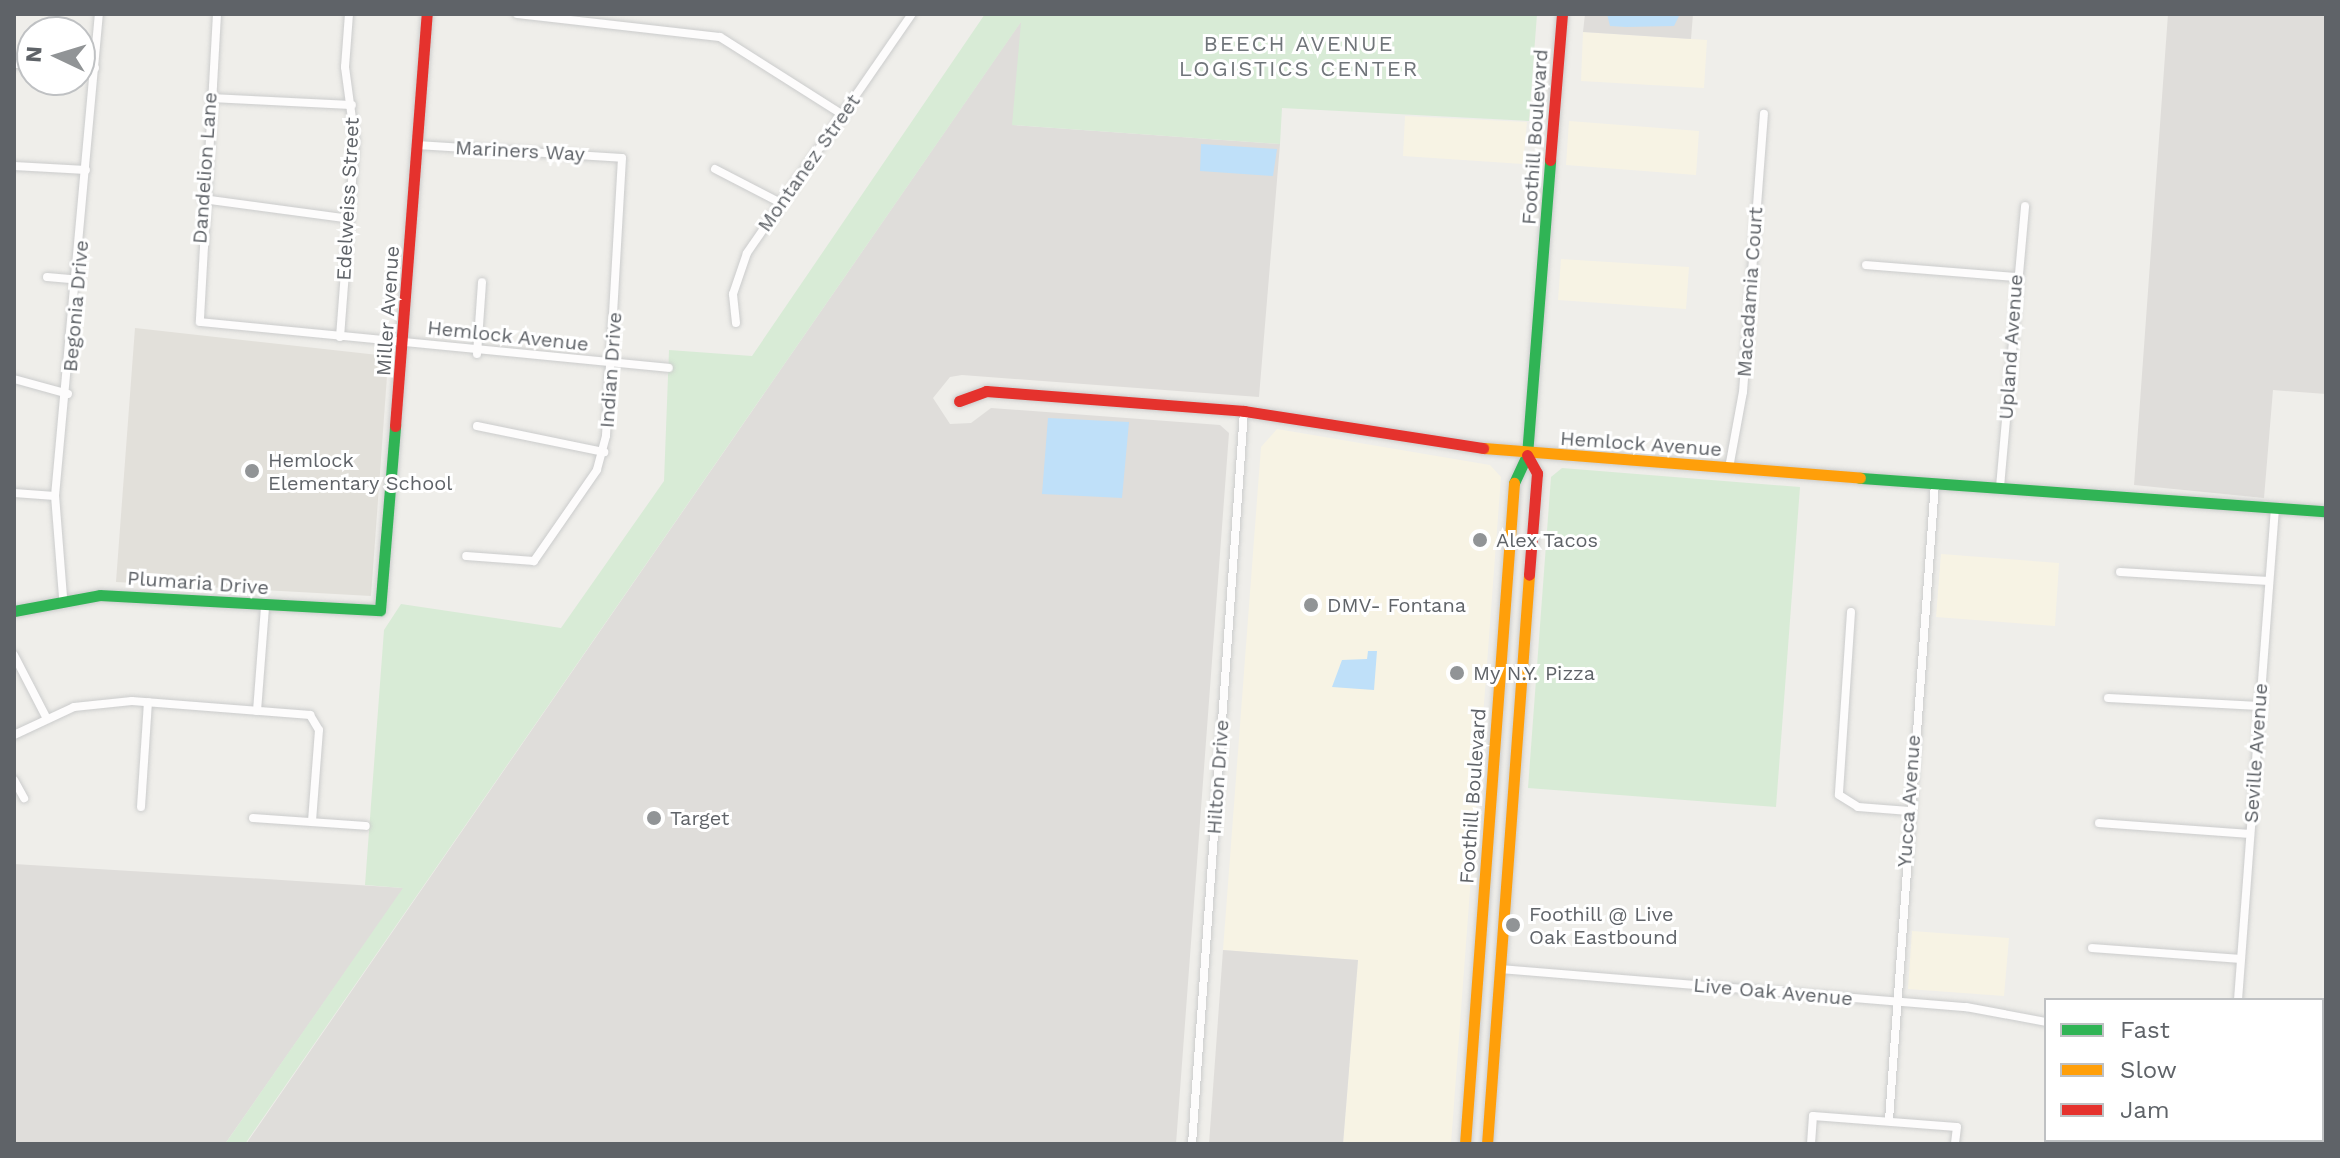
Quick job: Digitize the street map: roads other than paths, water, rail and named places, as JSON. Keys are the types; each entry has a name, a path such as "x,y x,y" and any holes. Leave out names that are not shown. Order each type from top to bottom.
{"street":[{"name":"Begonia Drive","path":"96,54 99,14"},
{"name":"Dandelion Lane","path":"200,322 203,199 217,14"},
{"name":"Edelweiss Street","path":"340,337 350,219 352,105 349,14"},
{"name":"Miller Avenue","path":"380,610 404,343 427,14"},
{"path":"517,14 720,37 843,115"},
{"path":"900,14 910,17"},
{"name":"Foothill Boulevard","path":"1487,1144 1537,473 1527,455 1562,14"},
{"name":"Montanez Street","path":"736,323 736,275 781,203 910,17"},
{"name":"Begonia Drive","path":"63,597 55,496 79,280 93,96"},
{"path":"210,98 308,108 352,105"},
{"name":"Macadamia Court","path":"1729,468 1743,392 1764,114"},
{"name":"Mariners Way","path":"417,145 622,158"},
{"name":"Indian Drive","path":"466,556 534,561 604,452 622,158"},
{"path":"14,166 86,170"},
{"path":"715,169 781,203"},
{"path":"203,199 350,219"},
{"name":"Upland Avenue","path":"2000,487 2015,277 2025,206"},
{"path":"1866,265 2015,277"},
{"path":"47,277 79,280"},
{"path":"477,354 482,282"},
{"name":"Hemlock Avenue","path":"200,322 404,343 477,354 669,368"},
{"path":"14,379 68,394"},
{"name":"Hemlock Avenue","path":"959,401 986,391 1244,411 1527,455 2326,511"},
{"name":"Hilton Drive","path":"1192,1144 1244,411"},
{"path":"477,426 604,452"},
{"name":"Foothill Boulevard","path":"1465,1144 1515,470 1527,455"},
{"name":"Yucca Avenue","path":"1889,1120 1895,1002 1935,483"},
{"path":"14,493 55,496"},
{"name":"Seville Avenue","path":"2238,998 2275,507"},
{"path":"2120,572 2269,581"},
{"name":"Plumaria Drive","path":"14,611 63,597 380,610"},
{"path":"257,711 265,606"},
{"path":"1851,612 1839,795 1858,807 1909,811"},
{"path":"14,655 46,717"},
{"path":"2108,698 2260,706"},
{"path":"141,807 148,702"},
{"path":"14,735 46,717 74,707 148,702 317,718 312,822"},
{"path":"14,780 24,798"},
{"path":"253,818 366,826"},
{"path":"2099,823 2250,834"},
{"path":"2092,948 2241,959"},
{"name":"Live Oak Avenue","path":"1500,969 1895,1002 2044,1022"},
{"path":"1811,1144 1813,1116 1957,1127 1955,1144"}],"water":[{"path":"1607,14 1680,14 1674,26 1626,27 1610,26"},
{"path":"1201,144 1277,149 1273,176 1200,171"},
{"path":"1048,418 1129,422 1122,498 1042,494"},
{"path":"1368,651 1377,651 1374,690 1332,687 1342,660 1367,659"}],"place":[{"name":"Hemlock Elementary School","path":"252,471"},
{"name":"Alex Tacos","path":"1480,540"},
{"name":"DMV- Fontana","path":"1311,605"},
{"name":"My N.Y. Pizza","path":"1457,673"},
{"name":"Target","path":"654,818"},
{"name":"Foothill @ Live Oak Eastbound","path":"1513,925"}],"district":[{"name":"BEECH AVENUE LOGISTICS CENTER","path":"1299,56"}]}
